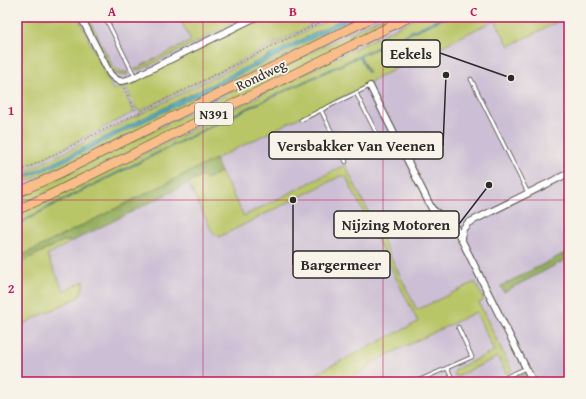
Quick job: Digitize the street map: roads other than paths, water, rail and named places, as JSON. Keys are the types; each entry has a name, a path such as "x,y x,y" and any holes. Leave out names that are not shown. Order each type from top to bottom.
{"main road":[{"name":"Rondweg","path":"17,193 373,17"},
{"name":"Rondweg","path":"17,210 55,193 409,17"}],"street":[{"path":"81,17 110,74 115,79 122,81 135,77 256,17"},
{"path":"370,86 432,209 453,223 461,237 533,382"},
{"path":"461,237 462,229 468,223 569,173"}],"lane":[{"path":"105,17 135,77"},
{"path":"471,79 528,193"},
{"path":"301,120 370,86"},
{"path":"356,93 382,144"},
{"path":"321,110 346,162"},
{"path":"416,382 472,357 458,327"},
{"path":"447,368 454,382"},
{"path":"495,382 526,368"}],"water":[{"path":"347,17 355,17 52,167 17,181 17,178 55,162"},
{"path":"442,17 447,17 360,56 368,73 360,58 356,58 249,108 52,206 17,225 48,207 239,112"}],"place":[{"name":"Versbakker Van Veenen","path":"446,75"},
{"name":"Eekels","path":"511,78"},
{"name":"Nijzing Motoren","path":"489,185"},
{"name":"Bargermeer","path":"293,200"}]}
